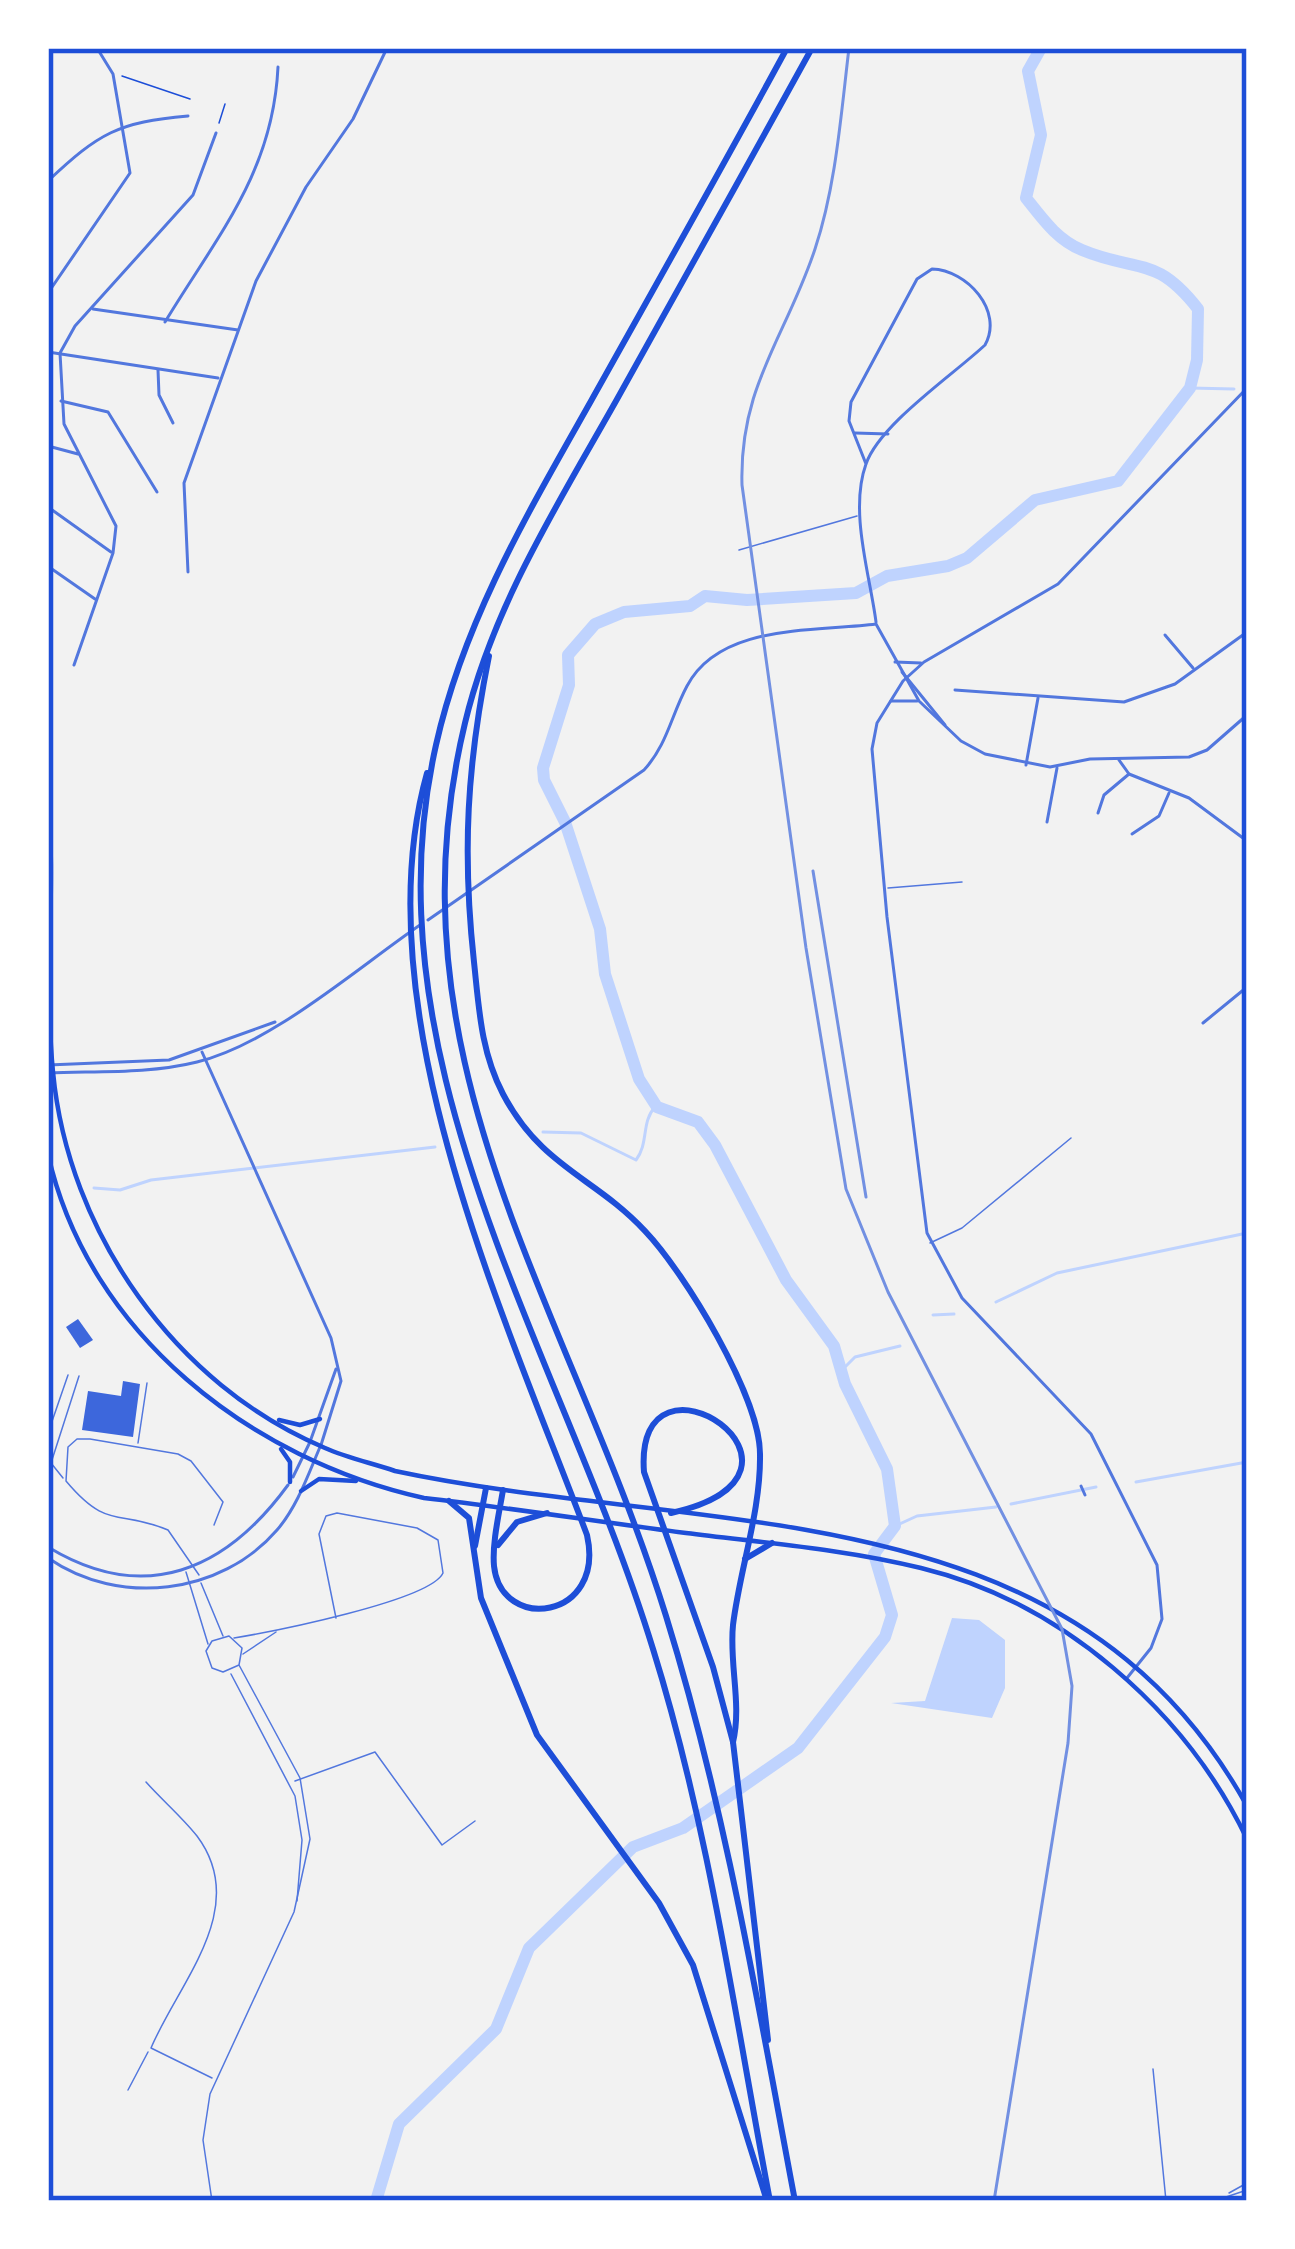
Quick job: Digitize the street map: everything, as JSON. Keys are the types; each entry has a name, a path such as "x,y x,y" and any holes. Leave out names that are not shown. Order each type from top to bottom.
{"highway":[{"path":"503,1490 495,1572 503,1590 536,1609 558,1607 577,1595 591,1559 587,1535 478,1242 428,1062 417,1000 413,914 419,820 436,742 494,578 787,48"},
{"path":"795,2201 706,1756 658,1592 493,1166 454,1030 443,939 446,827 466,716 493,635 527,560 812,48"},
{"path":"493,635 474,730 464,834 487,1055 514,1114 542,1149 635,1221 690,1291 758,1431 760,1468 733,1630 734,1747 769,2020 766,2050"},
{"path":"436,742 420,898 425,986 441,1070 473,1172 627,1566 686,1767 768,2201"},
{"path":"668,1512 710,1503 735,1480 740,1458 735,1438 710,1414 681,1411 660,1421 644,1443 644,1472 734,1747"},
{"path":"473,1550 487,1488"},
{"path":"449,1501 467,1513 481,1598 538,1736 679,1936 702,1987 768,2201"},
{"path":"495,1552 510,1527 550,1514"},
{"path":"742,1564 754,1549 772,1543"}],"main road":[{"path":"48,797 50,1069 78,1184 118,1265 174,1340 267,1418 321,1447 395,1471 896,1546 958,1564 1028,1593 1137,1666 1201,1736 1247,1805"},
{"path":"48,1154 82,1243 131,1321 206,1397 279,1446 362,1480 449,1501 772,1543 880,1560 964,1582 1049,1623 1126,1679 1184,1740 1247,1839"},
{"path":"267,1418 300,1425 320,1419"},
{"path":"279,1446 290,1462 290,1482"},
{"path":"301,1491 320,1479 362,1480"}],"street":[{"path":"48,293 125,187 130,156 112,74 97,48"},
{"path":"188,572 184,483 256,281 306,188 353,119 386,48"},
{"path":"165,322 234,221 270,123 278,67"},
{"path":"48,182 89,142 122,123 188,116"},
{"path":"74,665 112,553 114,516 79,454 59,400 60,353 69,334 193,195 216,133"},
{"path":"866,464 888,434 990,335 987,306 946,271 927,271 914,283 851,402 854,433 866,464 861,515 876,624 898,670 950,731"},
{"path":"92,309 240,330"},
{"path":"48,352 221,378"},
{"path":"158,368 159,395 173,423"},
{"path":"1126,1679 1156,1637 1162,1584 1122,1493 1091,1434 962,1298 930,1243 872,761 877,723 906,678 925,662 1058,584 1247,388"},
{"path":"59,400 108,412 158,492"},
{"path":"854,433 888,434"},
{"path":"48,446 65,455 79,454"},
{"path":"48,507 112,553"},
{"path":"49,567 97,600"},
{"path":"50,1069 140,1070 203,1061 283,1019 584,813 655,758 688,683 716,654 756,638 876,624"},
{"path":"955,690 1124,702 1156,693 1247,632"},
{"path":"1165,635 1194,669"},
{"path":"893,662 925,662"},
{"path":"906,678 919,701 972,748 1026,765 1198,754 1247,715"},
{"path":"1026,765 1039,697"},
{"path":"888,702 919,701"},
{"path":"1118,758 1129,774 1170,790 1247,841"},
{"path":"1047,822 1057,766"},
{"path":"1098,813 1101,798 1129,774"},
{"path":"1132,834 1160,815 1170,790"},
{"path":"1203,1023 1247,987"},
{"path":"50,1069 169,1060 202,1052 283,1019"},
{"path":"48,1558 116,1586 190,1583 235,1566 261,1546 301,1491 339,1397 337,1367 322,1312 202,1052"},
{"path":"48,1547 109,1573 186,1570 244,1539 290,1482 320,1419 337,1367"},
{"path":"1081,1486 1084,1495"}],"lane":[{"path":"739,550 861,515"},
{"path":"884,888 962,882"},
{"path":"930,1243 962,1228 1071,1138"},
{"path":"48,1433 68,1375"},
{"path":"79,1376 50,1461 107,1519 169,1530 196,1567 223,1636"},
{"path":"138,1447 146,1383"},
{"path":"66,1481 67,1451 77,1439 138,1447 191,1461 223,1502 214,1525"},
{"path":"208,1645 223,1636 336,1618 435,1585 443,1573 438,1540 417,1528 337,1513 326,1516 319,1534 336,1618"},
{"path":"186,1556 208,1645 208,1663 229,1672 245,1691 292,1784 302,1840 297,1905"},
{"path":"229,1672 243,1654 280,1630"},
{"path":"233,1638 243,1654"},
{"path":"212,2201 203,2126 215,2080 297,1905 310,1839 300,1778 239,1665"},
{"path":"292,1784 375,1752 442,1845 475,1821"},
{"path":"128,2090 210,1935 219,1894 197,1837 146,1782"},
{"path":"151,2048 215,2080"},
{"path":"1153,2069 1166,2201"},
{"path":"1226,2196 1247,2183"},
{"path":"1214,2201 1247,2190"}],"path":[{"path":"112,74 190,99"},
{"path":"216,133 224,104"}],"water":[{"path":"952,1618 979,1620 1005,1640 1005,1688 992,1718 891,1703 925,1701"}],"building":[{"path":"78,1319 93,1340 80,1348 66,1327"},
{"path":"123,1381 140,1384 133,1437 82,1430 88,1391 121,1396"}],"waterway":[{"path":"376,2201 399,2124 496,2029 529,1948 633,1847 683,1828 798,1748 885,1637 892,1615 874,1554 895,1526 887,1469 845,1384 834,1346 786,1280 715,1145 698,1122 657,1107 639,1079 605,974 600,929 543,768 569,685 568,655 595,624 624,612 690,606 705,596 747,600 856,593 887,576 948,566 967,558 1035,500 1118,481 1190,388 1197,360 1198,309 1157,272 1073,246 1026,198 1041,135 1028,71 1041,48"},
{"path":"1190,388 1234,389"},
{"path":"543,1132 581,1133 636,1160 651,1113 655,1107 666,1110"},
{"path":"94,1188 120,1190 151,1180 435,1147"},
{"path":"996,1302 1057,1273 1247,1233"},
{"path":"933,1315 954,1314"},
{"path":"844,1381 844,1368 855,1357 900,1346"},
{"path":"1136,1482 1247,1462"},
{"path":"1011,1504 1096,1487"},
{"path":"895,1526 917,1516 996,1507"}],"railway":[{"path":"849,48 822,225 756,390 743,450 742,485 806,948 846,1189 888,1292 1062,1629 1072,1686 1068,1743 994,2201"},
{"path":"813,871 866,1197"}]}
